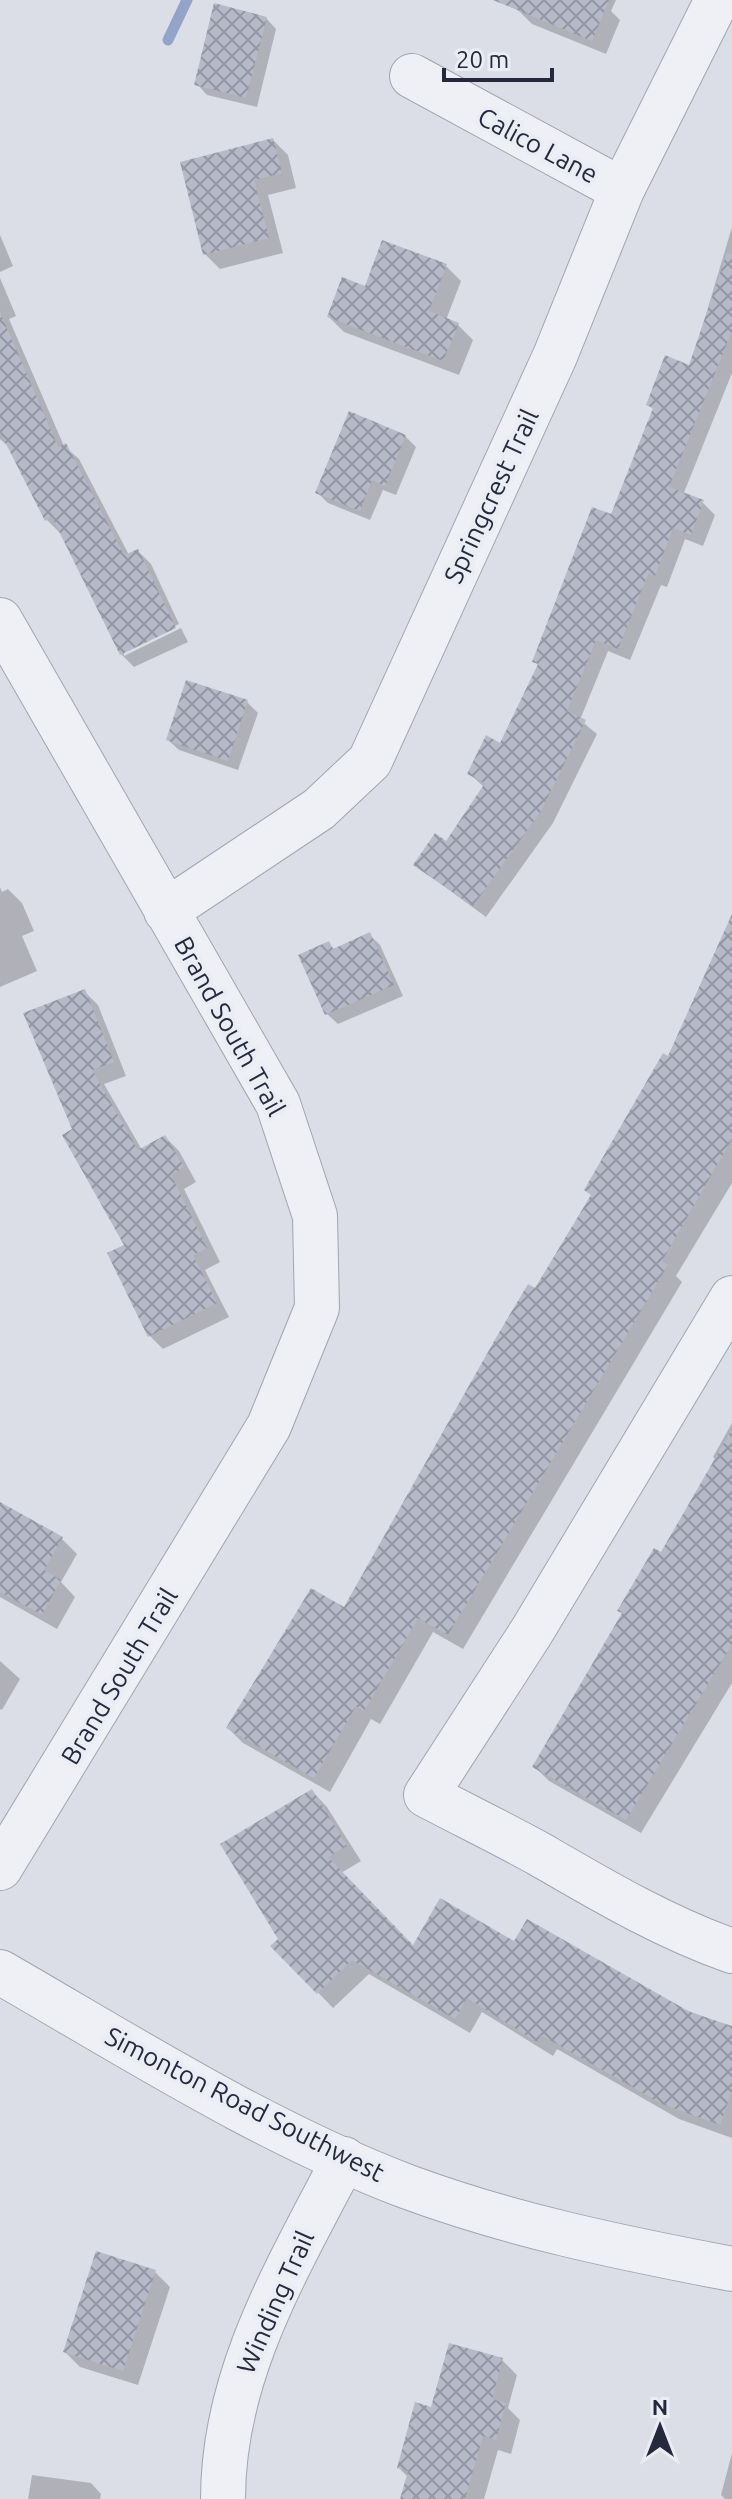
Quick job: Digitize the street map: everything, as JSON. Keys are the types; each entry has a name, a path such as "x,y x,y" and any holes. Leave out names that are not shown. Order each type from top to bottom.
{"street":[{"name":"Springcrest Trail","path":"166,911 319,809 370,761 555,356 622,190 717,0"},
{"name":"Calico Lane","path":"412,76 622,190"},
{"name":"Brand South Trail","path":"0,620 278,1104 315,1216 317,1308 269,1426 0,1868"},
{"path":"732,1298 532,1631 426,1795 540,1855 611,1897 694,1938 732,1951"},
{"name":"Simonton Road Southwest","path":"0,1972 209,2091 344,2159 421,2191 545,2231 732,2269"},
{"name":"Winding Trail","path":"223,2499 237,2388 254,2338 344,2159"}],"building":[{"path":"493,0 609,0 592,41"},
{"path":"214,3 267,17 246,98 194,85"},
{"path":"273,138 282,173 254,180 269,238 203,255 180,162"},
{"path":"382,240 447,264 429,311 459,323 443,361 327,317 342,277 365,286"},
{"path":"727,253 732,254 732,331 669,487 704,500 691,535 673,528 655,576 648,574 618,649 596,640 567,711 586,720 541,811 473,906 413,865 435,833 446,841 485,783 467,774 486,735 500,743 538,664 532,662 592,507 611,514 653,408 646,405 665,355 689,365"},
{"path":"0,312 58,447 66,443 124,555 138,549 176,628 120,655 52,517 45,521 0,432"},
{"path":"349,411 406,435 385,486 372,480 360,511 315,493"},
{"path":"186,680 248,700 228,761 166,740"},
{"path":"732,914 732,1139 662,1261 668,1265 448,1635 418,1618 364,1711 356,1706 314,1778 226,1728 311,1588 344,1607 528,1284 535,1288 591,1195 584,1190 663,1053 668,1056"},
{"path":"370,932 394,985 325,1015 298,955 329,941 333,949"},
{"path":"85,989 114,1062 92,1070 138,1150 165,1135 184,1167 171,1175 207,1248 193,1255 217,1303 148,1337 107,1253 124,1245 62,1135 72,1129 23,1013"},
{"path":"732,1429 732,1644 626,1820 532,1767 622,1613 617,1611 654,1548 661,1552"},
{"path":"0,1502 63,1537 44,1570 61,1580 42,1615 0,1592"},
{"path":"312,1789 347,1846 328,1857 413,1945 440,1898 514,1941 527,1919 690,2012 732,2026 732,2090 720,2125 662,2104 541,2035 537,2042 467,1998 455,2019 352,1960 317,1994 270,1946 278,1939 220,1844"},
{"path":"96,2251 156,2270 123,2371 63,2352"},
{"path":"449,2343 503,2358 492,2399 506,2403 496,2440 483,2436 465,2499 400,2499 408,2471 397,2468 415,2402 431,2407"}],"waterway":[{"path":"168,40 187,0"}]}
